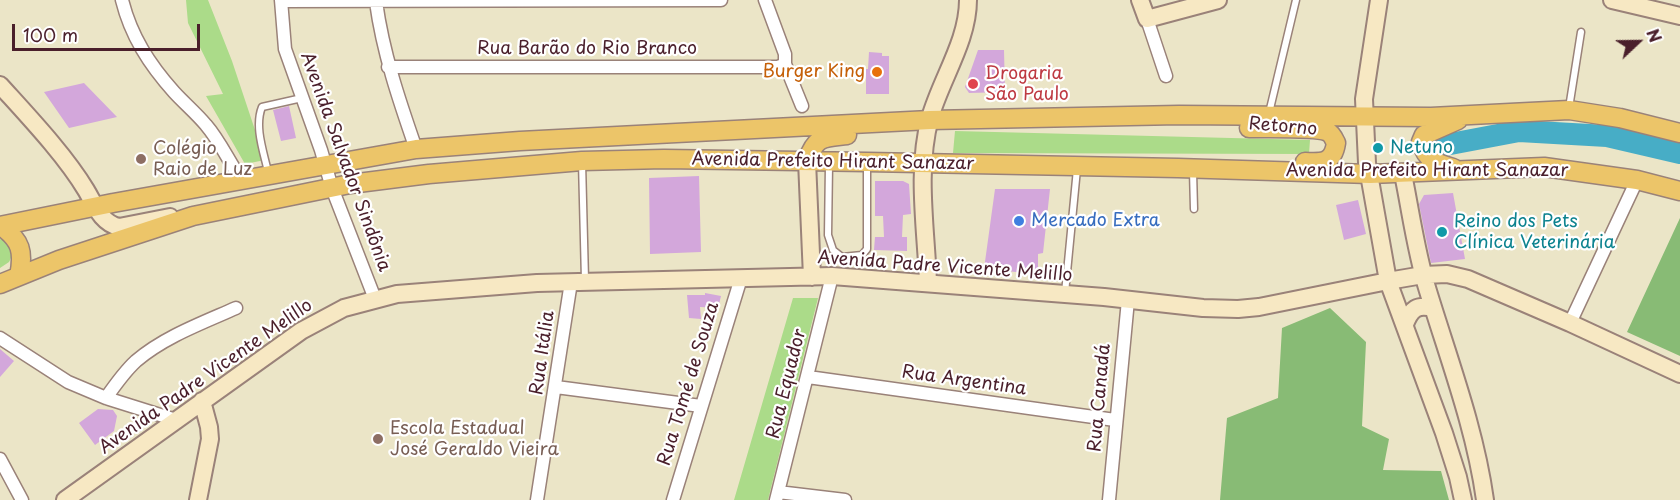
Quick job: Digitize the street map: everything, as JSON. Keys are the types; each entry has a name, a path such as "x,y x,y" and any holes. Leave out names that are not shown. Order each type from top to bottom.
{"main road":[{"path":"928,282 923,164 930,120 960,39 968,0"},
{"path":"1140,0 1147,19 1218,0"},
{"path":"1379,0 1364,99 1368,169 1388,281 1454,462 1463,500"},
{"path":"1612,0 1680,16"},
{"path":"0,85 64,161 95,207 112,226 119,227 176,215 193,216"},
{"name":"Avenida Prefeito Hirant Sanazar","path":"1,226 268,173 416,148 520,141 930,120 1268,116 1364,123 1569,111 1620,118 1680,133"},
{"path":"1470,169 1453,168 1437,163 1425,154 1421,142 1424,135 1471,115"},
{"name":"Retorno","path":"1201,169 1231,160 1316,163 1328,160 1334,155 1336,143 1326,130 1246,127 1227,116"},
{"path":"812,277 807,161 813,145 817,141 833,137 873,131 888,122"},
{"name":"Avenida Prefeito Hirant Sanazar","path":"0,284 59,260 193,216 350,184 429,174 582,161 664,159 1201,169 1368,169 1403,174 1544,167 1637,180 1680,191"},
{"path":"1403,174 1423,275 1473,437 1485,500"},
{"path":"1,226 13,234 22,251 19,276"},
{"name":"Avenida Padre Vicente Melillo","path":"66,500 202,401 315,323 344,308 397,294 537,283 832,276 928,282 1203,308 1238,309 1388,281 1441,274 1468,279 1680,374"},
{"path":"1405,324 1409,312 1415,308 1422,306 1433,308"},
{"path":"198,500 210,439 202,401"}],"street":[{"path":"122,0 126,16 143,52 175,93 207,125 241,179"},
{"path":"281,1 722,0"},
{"path":"765,0 785,54 785,64 802,106"},
{"name":"Avenida Salvador Sindônia","path":"281,1 285,49 332,188 375,299"},
{"path":"376,2 380,37 388,67 416,148"},
{"path":"1147,19 1166,76"},
{"name":"Rua Barão do Rio Branco","path":"388,67 778,67 785,64"},
{"path":"1570,323 1637,180"},
{"name":"Rua Equador","path":"777,496 832,276"},
{"name":"Rua Tomé de Souza","path":"673,500 741,278"},
{"name":"Rua Itália","path":"537,500 556,387 578,282"},
{"name":"Rua Canadá","path":"1109,500 1128,300"},
{"path":"106,398 117,381 135,362 154,348 236,308"},
{"path":"0,338 68,382 106,398 176,420"},
{"name":"Rua Argentina","path":"808,377 1115,420"},
{"path":"556,387 700,406"},
{"path":"0,459 22,500"},
{"path":"777,496 845,500"}],"lane":[{"path":"1268,116 1296,0"},
{"path":"1569,111 1581,32"},
{"path":"268,173 259,128 258,116 262,107 302,98"},
{"path":"578,282 582,161"},
{"path":"829,161 828,235 833,250 842,257 862,255 867,249 867,162"},
{"path":"1065,294 1077,166"},
{"path":"1194,209 1201,169"}],"green space":[{"path":"186,0 208,0 232,61 265,160 245,164 206,96 223,94 188,23"},
{"path":"955,131 1310,140 1309,154 953,153"},
{"path":"1680,218 1680,356 1627,332"},
{"path":"0,239 8,241 12,256 9,262 0,268"},
{"path":"793,298 818,298 768,500 734,500"},
{"path":"1330,308 1366,342 1362,426 1389,439 1383,470 1441,471 1449,500 1220,500 1227,418 1278,398 1282,328"}],"building":[{"path":"978,50 1004,50 1005,92 969,93 965,87"},
{"name":"Burger King","path":"869,52 889,56 889,94 866,94"},
{"path":"84,83 117,117 69,128 44,92"},
{"path":"289,106 296,138 281,141 273,110"},
{"path":"699,176 701,252 650,254 649,178"},
{"path":"875,181 903,181 909,184 911,214 903,215 902,237 907,237 907,251 874,250 875,237 884,237 883,216 875,216"},
{"name":"Mercado Extra","path":"995,189 1050,189 1043,253 1038,254 1038,274 984,269"},
{"name":"Reino dos Pets Clínica Veterinária","path":"1453,193 1465,259 1431,263 1419,204 1424,195"},
{"path":"1358,200 1366,234 1344,240 1336,205"},
{"path":"705,293 721,296 718,308 700,307 701,319 689,318 687,295 705,295"},
{"path":"0,349 14,361 0,377"},
{"path":"98,409 113,410 117,416 114,431 95,445 79,423"}],"waterway":[{"path":"1445,145 1519,131 1607,136 1680,153"}],"place":[{"name":"Burger King","path":"877,72"},
{"name":"Drogaria São Paulo","path":"973,84"},
{"name":"Netuno","path":"1378,148"},
{"name":"Colégio Raio de Luz","path":"141,159"},
{"name":"Mercado Extra","path":"1019,221"},
{"name":"Reino dos Pets Clínica Veterinária","path":"1442,232"},
{"name":"Escola Estadual José Geraldo Vieira","path":"378,439"}]}
